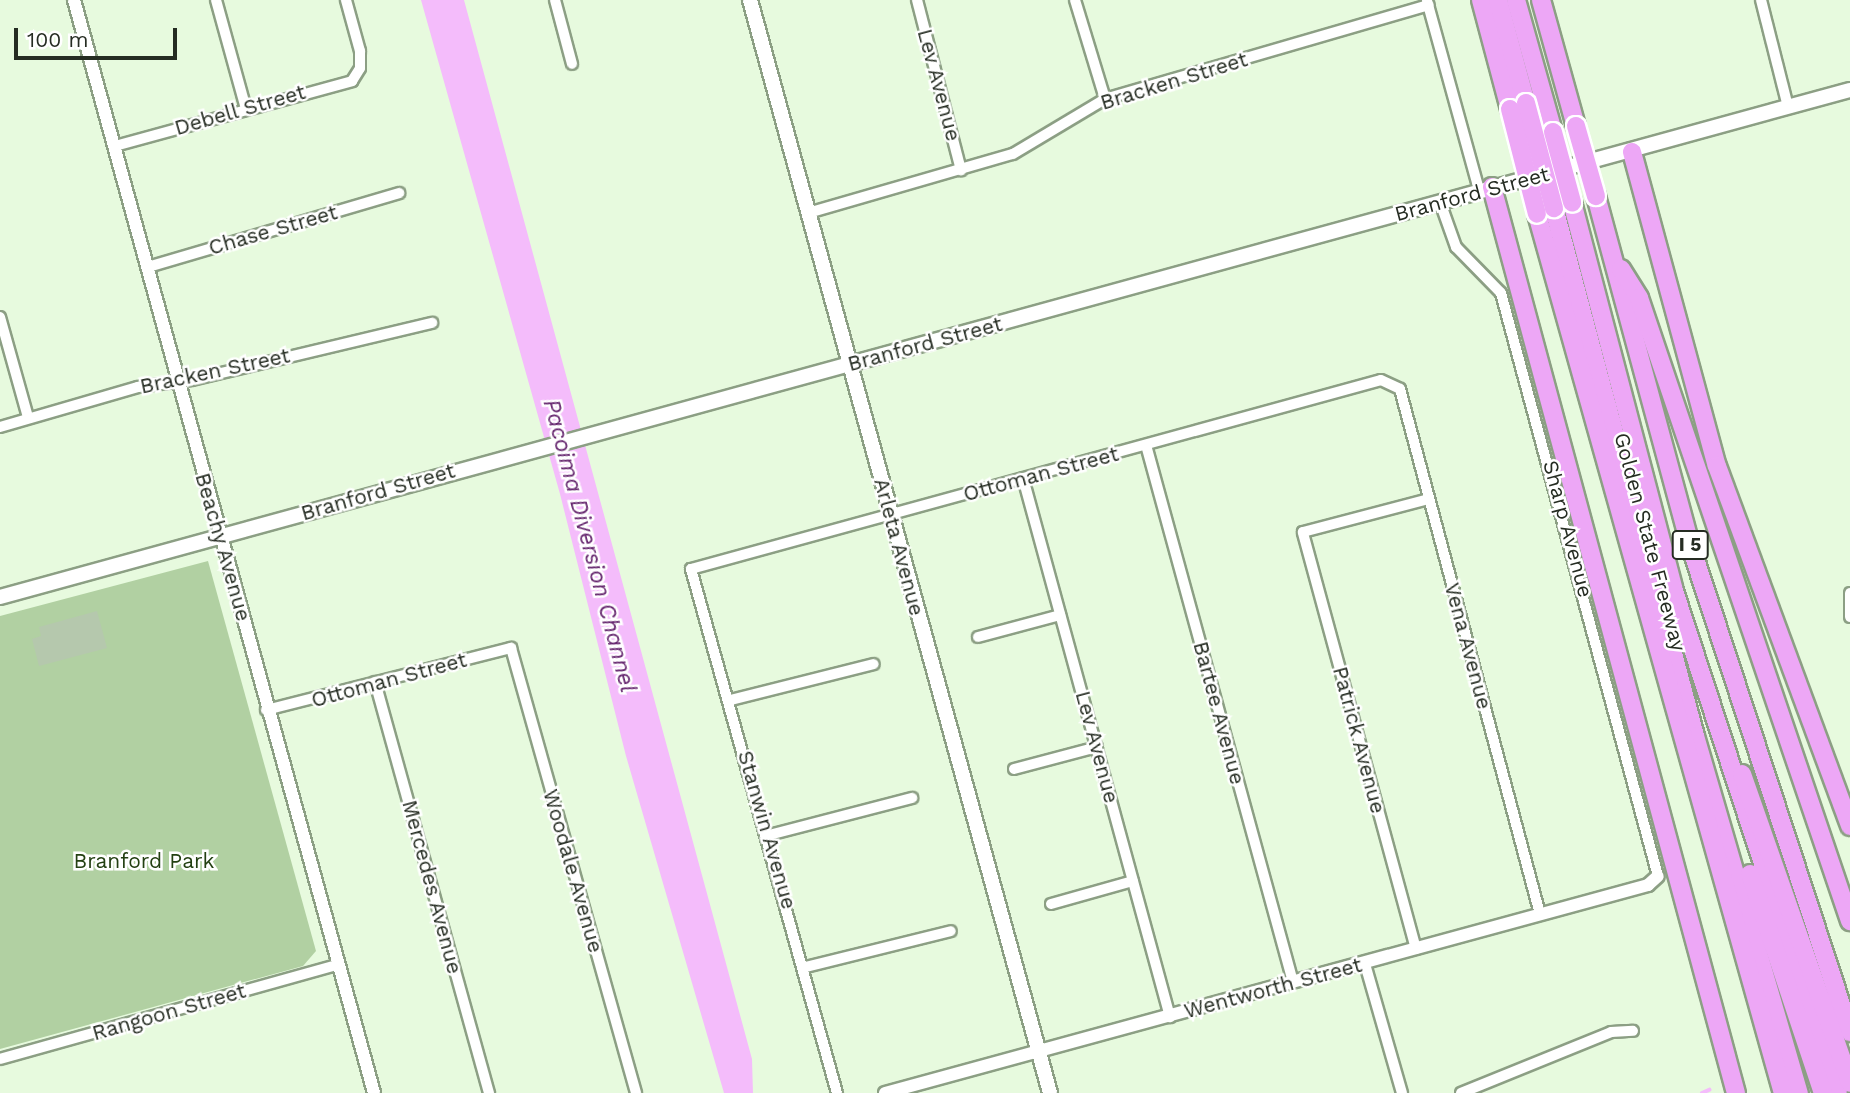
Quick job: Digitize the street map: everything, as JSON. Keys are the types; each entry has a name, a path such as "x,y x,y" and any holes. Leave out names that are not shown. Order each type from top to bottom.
{"highway":[{"name":"Golden State Freeway","path":"1481,0 1518,106 1783,1093"},
{"path":"1498,0 1518,106"},
{"path":"1516,0 1671,562 1850,1083"},
{"name":"Golden State Freeway","path":"1541,0 1725,660 1850,1032"},
{"path":"1632,152 1717,467 1850,826"},
{"path":"1486,189 1736,1093"},
{"path":"1545,211 1799,1093"},
{"path":"1611,255 1639,298 1850,921"},
{"path":"1671,562 1673,588 1739,803 1838,1093"},
{"path":"1684,692 1824,1093"}],"main road":[{"name":"Arleta Avenue","path":"750,0 1050,1093"},
{"name":"Branford Street","path":"0,597 1486,189 1632,152 1850,90"}],"street":[{"name":"Beachy Avenue","path":"74,0 266,710 373,1093"},
{"path":"216,0 246,109"},
{"name":"Debell Street","path":"115,146 352,81 360,68 346,0"},
{"path":"555,0 572,64"},
{"name":"Lev Avenue","path":"917,0 961,170"},
{"path":"1075,0 1105,99"},
{"path":"1761,0 1788,107"},
{"path":"1428,2 1486,189"},
{"name":"Bracken Street","path":"808,214 1013,154 1105,99 1428,2"},
{"name":"Chase Street","path":"148,267 399,193"},
{"name":"Sharp Avenue","path":"1440,202 1457,247 1501,293 1658,876"},
{"path":"0,317 28,417"},
{"name":"Bracken Street","path":"0,427 28,417 432,323"},
{"name":"Ottoman Street","path":"691,569 1381,380 1390,383"},
{"name":"Vena Avenue","path":"1390,383 1400,389 1540,914"},
{"name":"Bartee Avenue","path":"1146,445 1293,982"},
{"name":"Lev Avenue","path":"1023,478 1170,1017"},
{"name":"Patrick Avenue","path":"1416,948 1303,532 1429,499"},
{"name":"Stanwin Avenue","path":"691,569 806,967 837,1093"},
{"path":"1850,593 1850,617"},
{"path":"978,637 1060,615"},
{"name":"Ottoman Street","path":"266,710 511,648"},
{"name":"Woodale Avenue","path":"511,648 636,1093"},
{"path":"731,700 874,664"},
{"name":"Mercedes Avenue","path":"376,682 489,1093"},
{"path":"1014,769 1097,747"},
{"path":"769,835 912,798"},
{"name":"Wentworth Street","path":"885,1093 1648,885 1658,876"},
{"path":"1051,904 1133,881"},
{"path":"806,967 951,931"},
{"path":"1365,964 1402,1093"},
{"name":"Rangoon Street","path":"0,1059 337,965"},
{"path":"1461,1093 1611,1032 1633,1031"}],"green space":[{"name":"Branford Park","path":"208,561 316,951 303,966 0,1049 0,616"}],"water":[{"name":"Pacoima Diversion Channel","path":"421,0 464,0 752,1059 753,1093 724,1093 626,756 560,494"}],"building":[{"path":"97,611 107,648 39,666 32,639 41,636 39,627"}],"waterway":[{"path":"1702,1093 1709,1090"}]}
